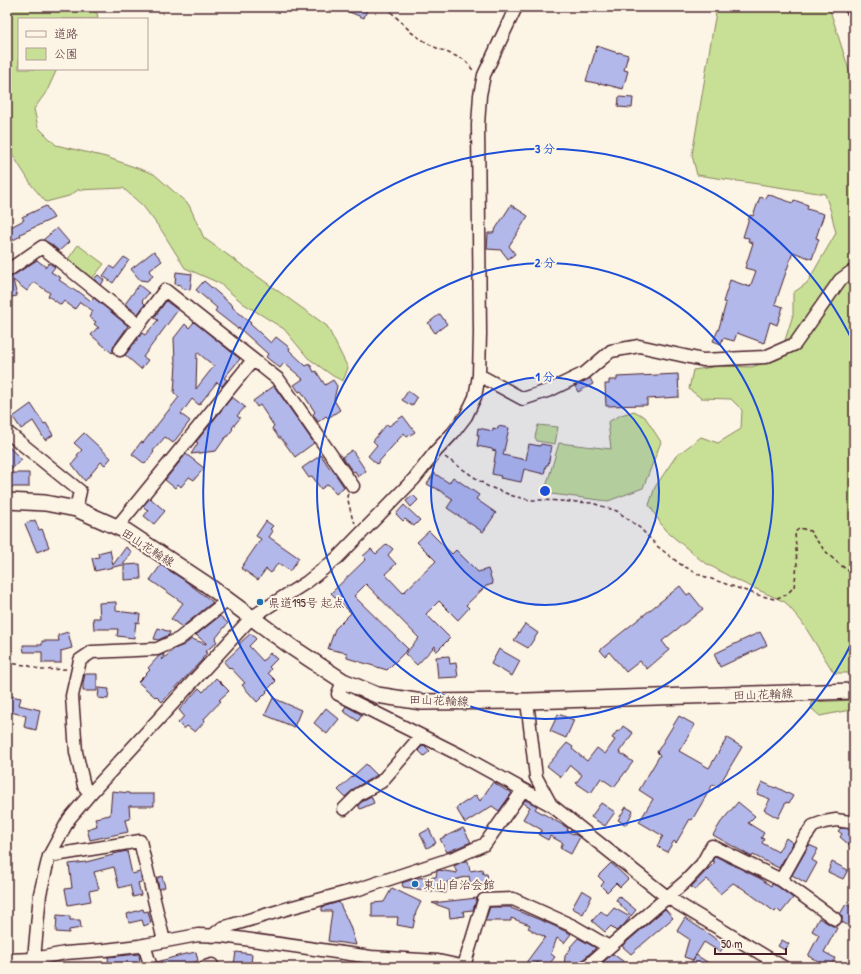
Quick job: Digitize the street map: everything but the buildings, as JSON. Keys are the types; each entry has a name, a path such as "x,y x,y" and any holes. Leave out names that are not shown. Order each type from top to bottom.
{"main road":[{"name":"田山花輪線","path":"7,501 45,503 76,509 126,531 206,584 293,648 343,681 377,695 422,702 527,701 854,691"}],"street":[{"path":"34,963 40,894 49,856 69,819 90,794 252,618 313,577 338,558 414,479 466,416 475,397 479,375 478,125 480,95 484,75 516,7"},
{"path":"7,271 42,247 139,325"},
{"path":"479,375 523,400 550,390 585,373 611,351 638,346 703,360 765,358 795,344 840,280 854,270"},
{"path":"120,350 166,290 279,380 353,486"},
{"path":"117,527 253,360"},
{"path":"7,432 80,491 76,509"},
{"path":"90,794 84,786 76,752 72,696 80,660 92,652 156,649 179,639 228,600"},
{"path":"343,681 338,694 460,755 551,806 667,897 783,967"},
{"path":"527,701 536,777 551,806"},
{"path":"344,809 359,794 381,782 421,736"},
{"path":"212,936 222,928 358,889 456,856 485,844 523,790"},
{"path":"781,880 805,837 813,826 836,820 850,822"},
{"path":"49,856 140,841 164,941"},
{"path":"586,967 686,881 702,864 712,846 781,880 835,919"},
{"path":"7,960 34,963 65,953 144,945 198,935 255,941 371,957 438,961 465,967 484,900 513,899 573,926 609,947"},
{"path":"144,945 151,967"}],"path":[{"path":"158,7 164,14"},
{"path":"386,7 412,32 432,46 465,60 472,69 481,88"},
{"path":"436,451 487,486 513,496 530,500 592,503 616,511 640,528 657,546 680,564 700,575 758,596 774,599 786,595 794,587 797,566 795,532 800,528 810,530 817,541 832,558 854,574"},
{"path":"353,486 347,496 352,517 361,533"},
{"path":"7,663 26,665 42,670 67,669 80,660"}],"green space":[{"path":"7,7 86,7 97,13 98,18 18,18 18,70 57,70 47,91 34,109 38,127 56,145 106,157 154,174 189,205 204,238 327,326 348,368 343,381 333,376 308,358 284,329 244,304 219,283 185,268 162,231 143,206 123,188 78,190 69,196 46,202 33,187 7,146"},
{"path":"717,7 829,7 854,86 854,673 834,673 802,622 785,602 734,579 702,561 665,530 649,505 655,487 676,456 701,437 718,443 741,429 742,410 731,399 701,398 689,389 693,370 719,366 751,367 779,359 793,315 793,293 807,283 836,233 825,194 697,175 692,155"},
{"path":"78,245 104,264 91,280 66,262"},
{"path":"634,411 645,417 661,442 643,488 608,501 551,494 546,487 559,443 611,449 608,422 621,415"},
{"path":"538,425 558,427 555,444 537,441 535,437"},
{"path":"854,700 854,714 850,710 820,716 812,709 811,702"}],"place":[{"name":"県道195号 起点","path":"260,602"},
{"name":"東山自治会館","path":"415,884"}]}
